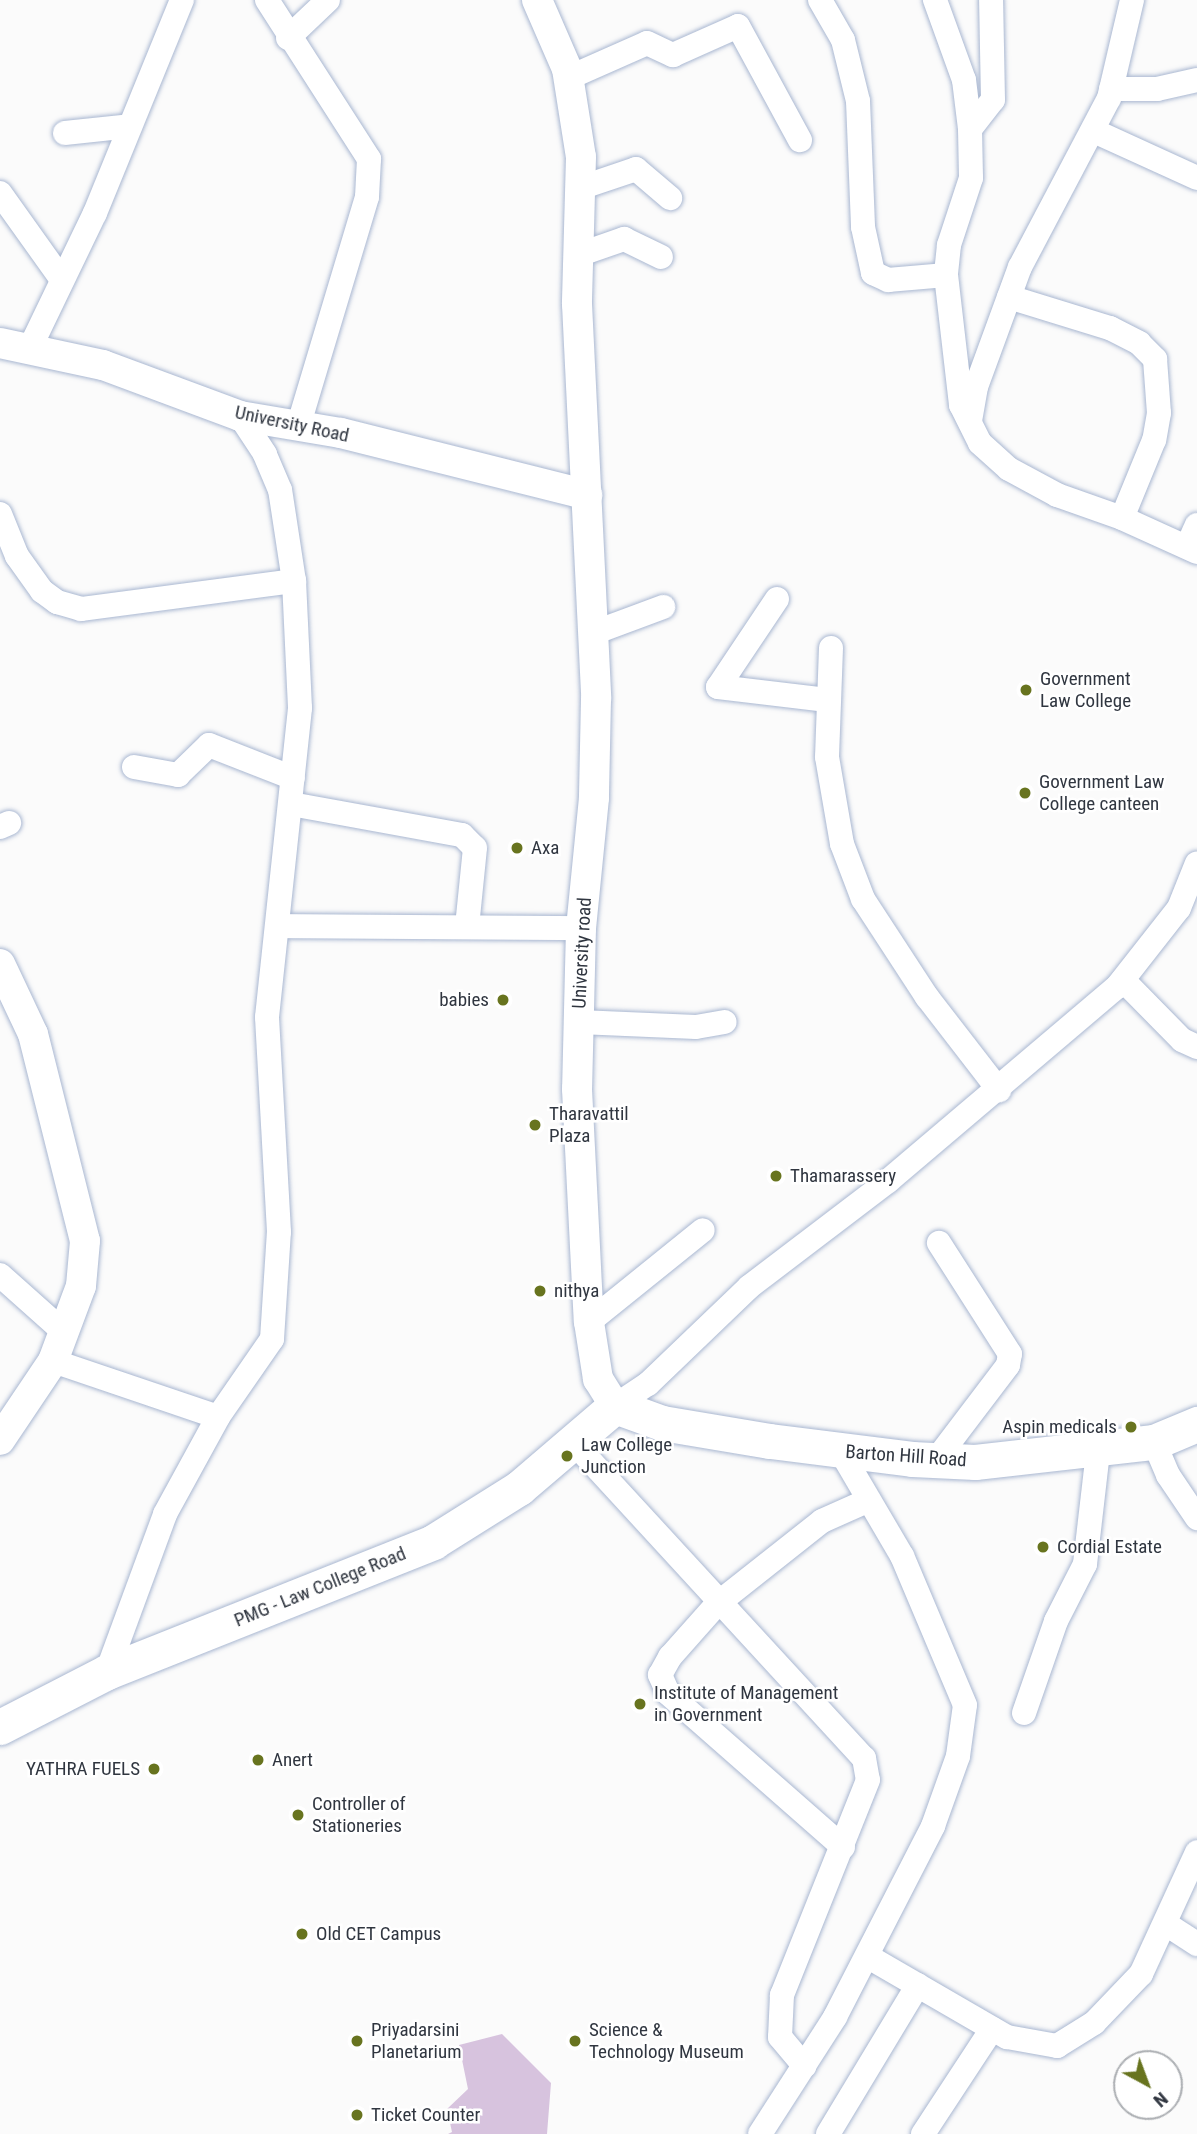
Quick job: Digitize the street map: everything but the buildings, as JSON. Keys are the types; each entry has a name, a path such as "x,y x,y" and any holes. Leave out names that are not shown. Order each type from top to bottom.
{"main road":[{"name":"PMG - Law College Road","path":"0,1727 107,1672 433,1542 519,1488 615,1406"},
{"name":"Barton Hill Road","path":"615,1406 662,1423 841,1452 975,1462 1098,1451 1154,1442 1197,1424"}],"street":[{"path":"29,350 130,126 182,0"},
{"path":"267,0 288,38 369,159 367,197 299,424"},
{"path":"288,38 328,0"},
{"name":"University road","path":"537,0 568,78 581,157 578,255 579,377 593,633 594,799 581,928 577,1089 589,1322 598,1379 615,1406"},
{"path":"820,0 843,40 858,101 863,227 873,273 888,280 946,275"},
{"path":"935,0 964,80 970,129 971,178 949,245 946,275 961,405 980,443 1009,469 1057,495 1122,518 1192,550 1197,525"},
{"path":"970,129 993,100 991,0"},
{"path":"970,423 976,387 1009,296 1054,200 1094,131 1111,89 1132,0"},
{"path":"568,78 647,43 673,55 738,26 800,140"},
{"path":"1111,89 1157,89 1197,80"},
{"path":"65,133 130,126"},
{"path":"1094,131 1197,178"},
{"path":"580,188 636,169 670,198"},
{"path":"0,193 62,280"},
{"path":"578,255 624,239 661,257"},
{"path":"1009,296 1110,328 1139,343 1155,359 1159,413 1154,440 1122,518"},
{"name":"University Road","path":"0,343 103,365 240,416 299,424 587,495"},
{"path":"107,1672 165,1514 218,1417 272,1339 279,1232 267,1017 300,708 294,581 280,490 265,454 240,416"},
{"path":"0,514 8,562 57,603 81,609 294,581"},
{"path":"776,599 718,687 827,700"},
{"path":"593,633 663,607"},
{"path":"831,648 827,700 831,782 842,844 863,900 926,997 999,1090"},
{"path":"134,767 177,775 209,745 293,778"},
{"path":"291,804 462,835 475,848 467,927"},
{"path":"615,1406 648,1384 750,1287 999,1090 1123,980 1179,908 1197,863"},
{"path":"278,926 581,928"},
{"path":"0,964 33,1034 85,1241 81,1286 53,1362 0,1440"},
{"path":"1123,980 1182,1040 1197,1047"},
{"path":"579,1021 696,1027 725,1022"},
{"path":"589,1322 703,1230"},
{"path":"936,1460 1008,1365 1010,1354 939,1242"},
{"path":"0,1275 64,1332"},
{"path":"53,1362 218,1417"},
{"path":"573,1442 718,1604 851,1739 864,1758 868,1780 782,1995 780,2037 804,2066"},
{"path":"1154,1442 1168,1475 1197,1518"},
{"path":"1024,1713 1056,1621 1084,1564 1098,1451"},
{"path":"760,2134 804,2066 867,1956 933,1826 958,1756 965,1705 902,1556 841,1452"},
{"path":"842,1847 662,1685 660,1675 670,1657 718,1604 822,1521 869,1500"},
{"path":"867,1956 992,2029 1035,2046 1057,2046 1073,2039 1112,2007 1140,1974 1166,1924 1197,1852"},
{"path":"1166,1924 1197,1944"},
{"path":"828,2134 918,1984"},
{"path":"923,2134 992,2029"}],"shaded area":[{"path":"502,2034 551,2083 547,2134 448,2134 452,2132 447,2109 468,2089 459,2045"}],"place":[{"name":"Government Law College","path":"1026,690"},
{"name":"Government Law College canteen","path":"1025,793"},
{"name":"Axa","path":"517,848"},
{"name":"babies","path":"503,1000"},
{"name":"Tharavattil Plaza","path":"535,1125"},
{"name":"Thamarassery","path":"776,1176"},
{"name":"nithya","path":"540,1291"},
{"name":"Aspin medicals","path":"1131,1427"},
{"name":"Law College Junction","path":"567,1456"},
{"name":"Cordial Estate","path":"1043,1547"},
{"name":"Institute of Management in Government","path":"640,1704"},
{"name":"Anert","path":"258,1760"},
{"name":"YATHRA FUELS","path":"154,1769"},
{"name":"Controller of Stationeries","path":"298,1815"},
{"name":"Old CET Campus","path":"302,1934"},
{"name":"Priyadarsini Planetarium","path":"357,2041"},
{"name":"Science & Technology Museum","path":"575,2041"},
{"name":"Ticket Counter","path":"357,2115"}]}
